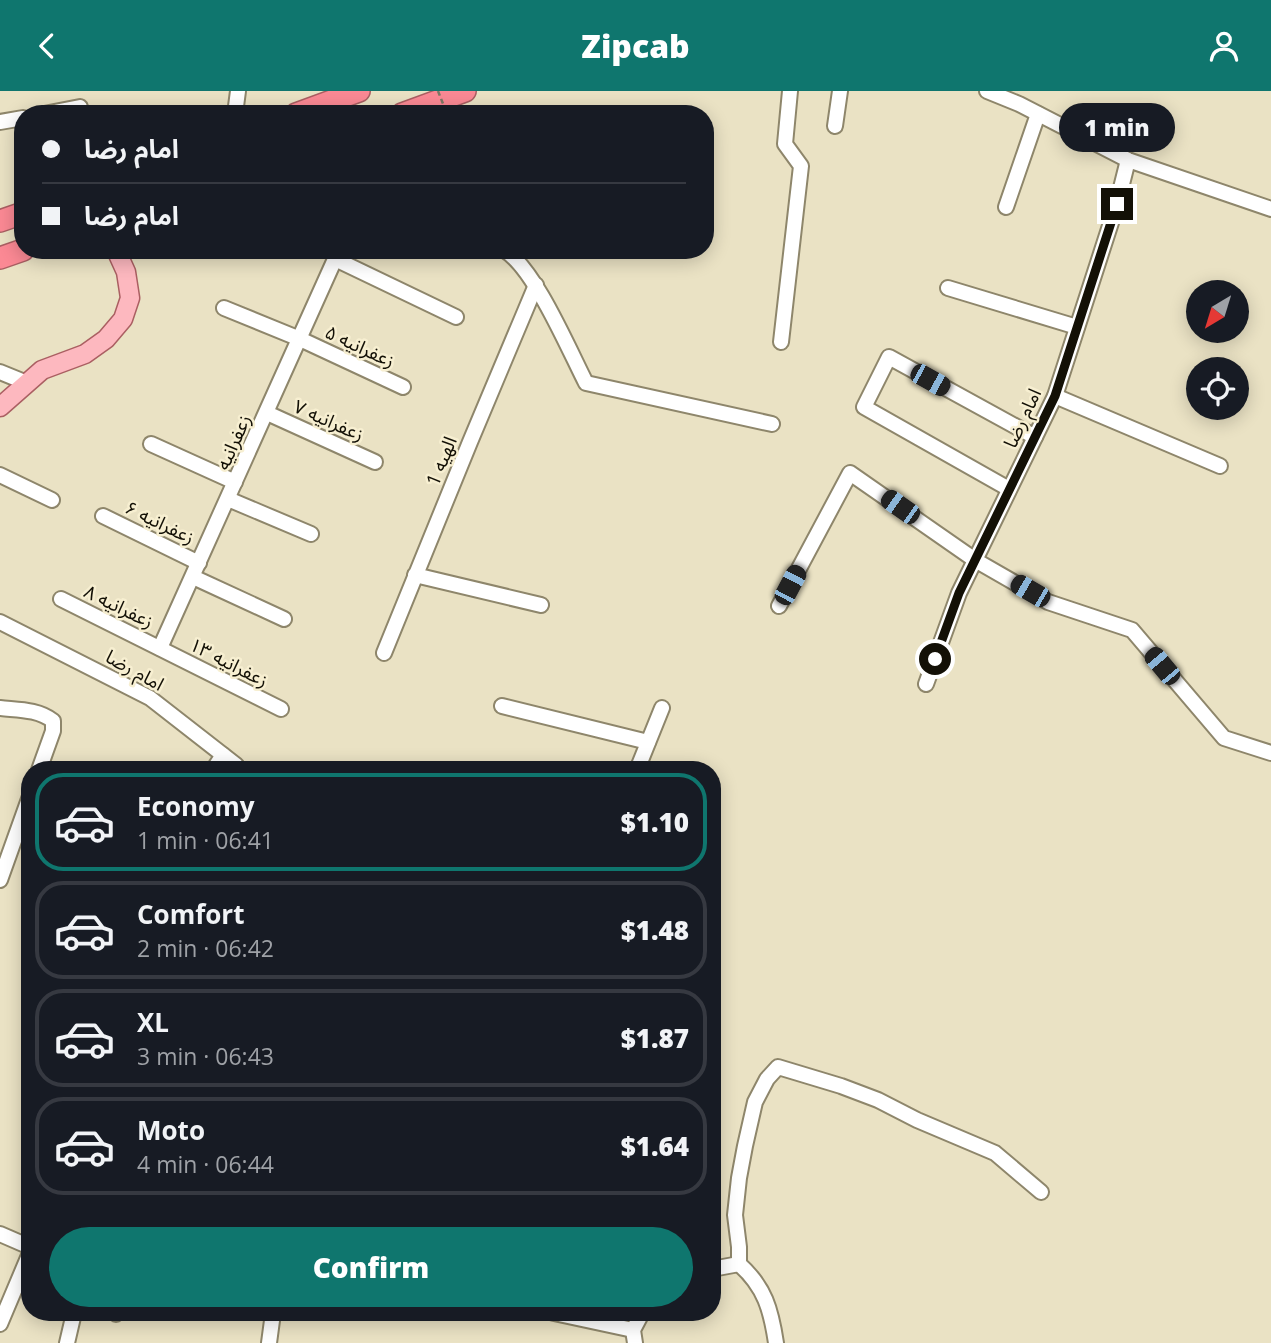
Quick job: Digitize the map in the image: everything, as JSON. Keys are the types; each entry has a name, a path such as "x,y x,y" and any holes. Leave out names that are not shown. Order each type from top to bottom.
{"highway":[{"path":"321,105 359,91"},
{"path":"427,105 465,91"}],"main road":[{"path":"0,407 42,370 85,353 106,339 123,319 130,298 126,272 120,259"}],"street":[{"path":"781,342 801,166 785,145 790,91"},
{"path":"835,126 840,91"},
{"path":"987,91 1128,160 1271,209"},
{"path":"1006,207 1038,114"},
{"name":"امام رضا","path":"926,684 959,593 1055,396 1117,204 1128,160"},
{"name":"زعفرانیه","path":"160,648 334,259"},
{"path":"344,259 456,317"},
{"path":"516,259 536,285 586,383 772,424"},
{"name":"الهیه 1","path":"384,653 536,285"},
{"path":"948,288 1077,327"},
{"name":"زعفرانیه ۵","path":"224,308 300,339 403,387"},
{"path":"1009,489 864,407 889,357 1035,437"},
{"path":"0,372 27,383"},
{"path":"1055,396 1220,466"},
{"name":"زعفرانیه ۷","path":"267,413 375,462"},
{"path":"151,444 235,482"},
{"path":"779,606 850,473 975,559 1048,602 1132,630 1224,738 1271,753"},
{"path":"0,475 52,500"},
{"path":"228,499 311,534"},
{"name":"زعفرانیه ۶","path":"103,516 284,619"},
{"path":"415,575 541,605"},
{"name":"زعفرانیه ۸","path":"61,599 160,648"},
{"name":"امام رضا","path":"0,622 150,698 231,761"},
{"name":"زعفرانیه ۱۳","path":"160,648 281,709"},
{"path":"502,706 648,741"},
{"path":"0,708 36,712 53,721 42,761"},
{"path":"640,761 662,708"},
{"path":"219,761 223,755"},
{"path":"0,880 21,821"},
{"path":"776,1343 768,1305 752,1276 739,1264 735,1215 739,1178 755,1102 767,1079 778,1067 878,1100 917,1120 995,1153 1041,1192"},
{"path":"0,1234 21,1243"},
{"path":"721,1267 739,1264"},
{"path":"0,1324 21,1274"},
{"path":"67,1343 72,1321"},
{"path":"269,1343 273,1321"},
{"path":"582,1321 634,1336"}],"route":[{"path":"935,659 959,593 1055,396 1117,204"}]}
